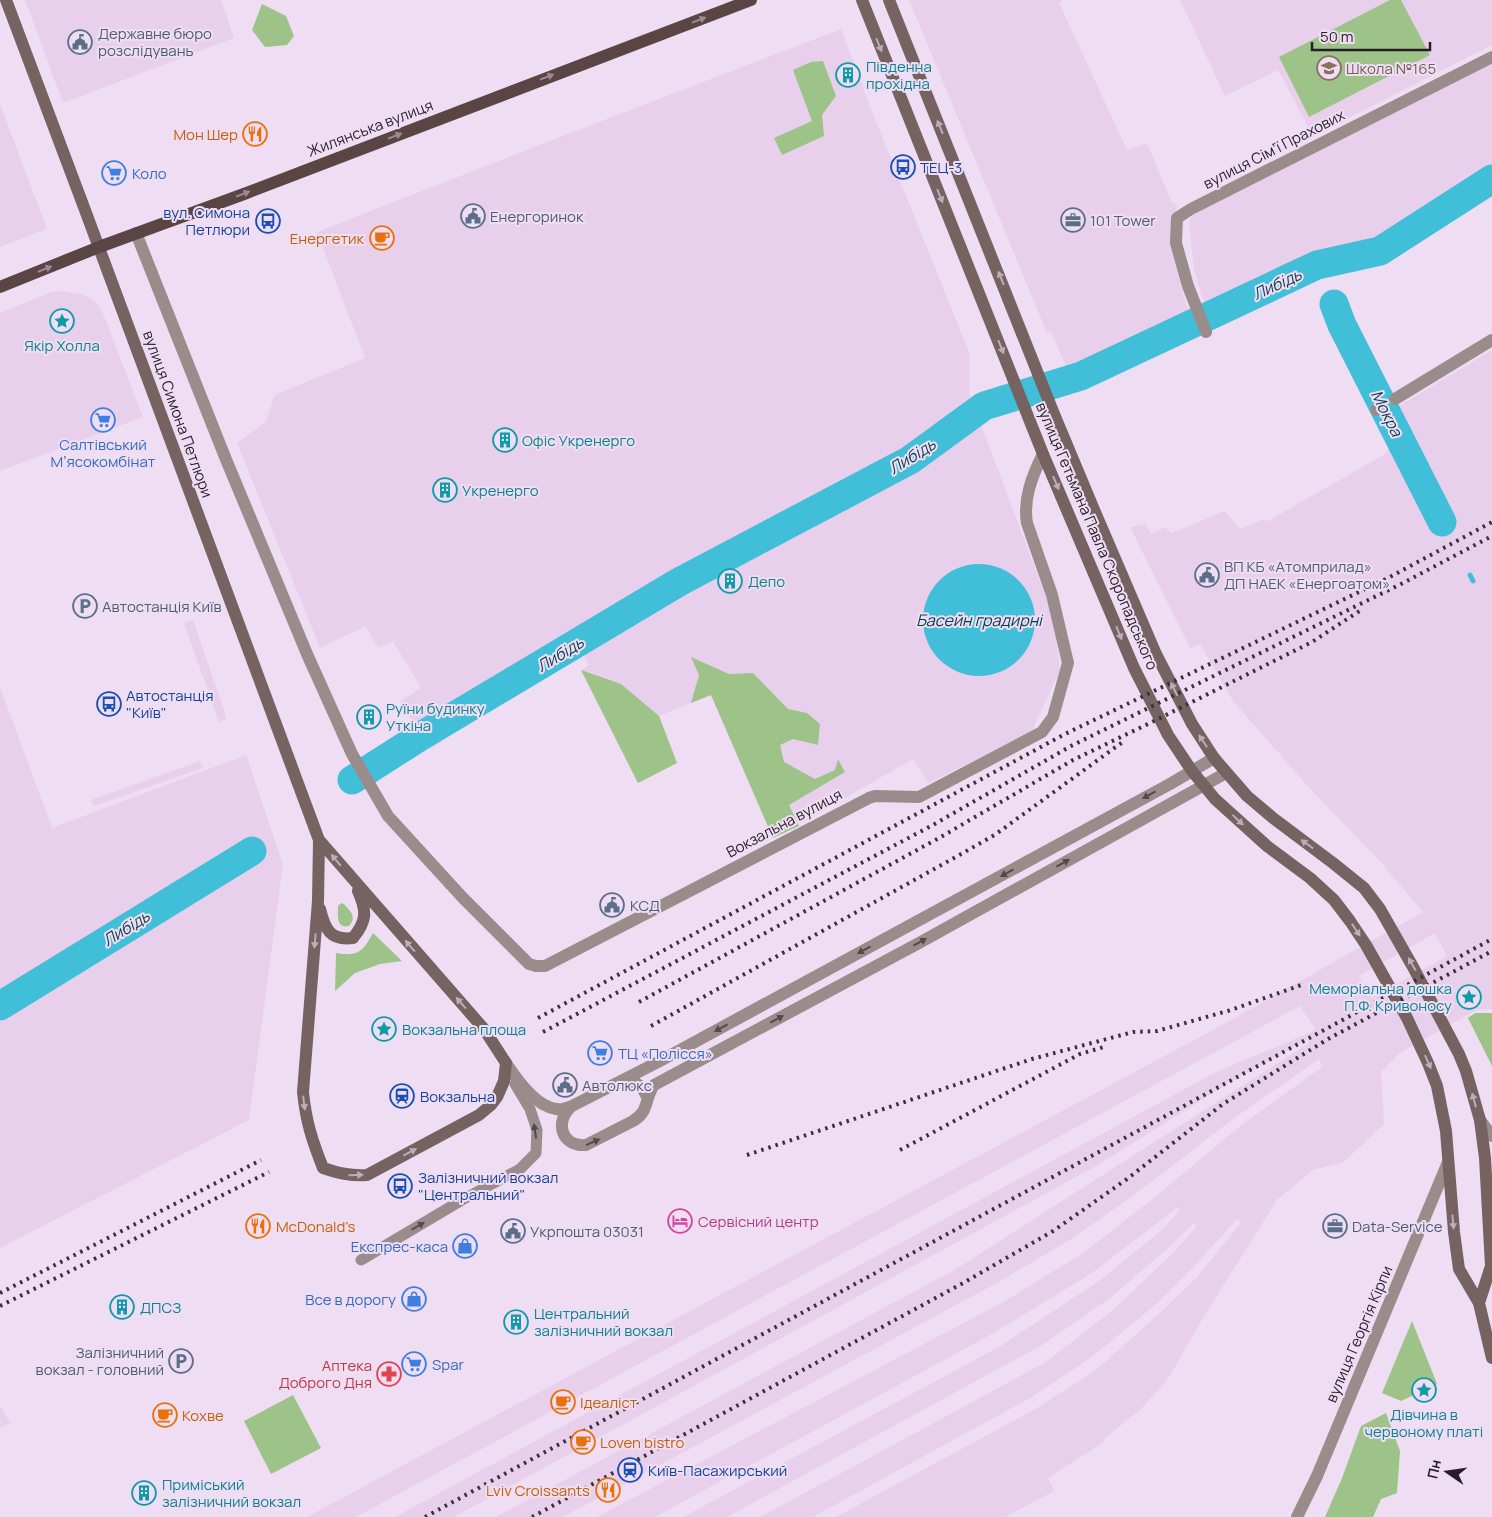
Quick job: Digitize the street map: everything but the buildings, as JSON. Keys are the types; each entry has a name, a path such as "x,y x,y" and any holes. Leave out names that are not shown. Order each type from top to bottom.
{"main road":[{"name":"вулиця Симона Петлюри","path":"6,0 319,840"},
{"name":"Жилянська вулиця","path":"0,286 751,0"},
{"name":"вулиця Гетьмана Павла Скоропадського","path":"862,0 1043,454 1134,668 1168,735 1203,786 1215,799 1261,841 1310,878 1334,900 1366,945 1407,1018 1438,1086 1446,1131 1454,1232 1459,1269 1479,1303"},
{"name":"вулиця Гетьмана Павла Скоропадського","path":"889,0 1054,414 1156,654 1192,724 1214,758 1247,796 1364,888 1380,909 1414,967 1463,1063 1480,1120 1485,1158 1491,1266 1479,1303"},
{"path":"319,840 484,1029 511,1074 504,1081 491,1105 479,1115 367,1175 352,1176 323,1168 308,1127 303,1092 318,901 319,840"},
{"path":"318,901 325,926 333,936 343,939 353,938 365,920 364,903 353,880"},
{"path":"1479,1303 1492,1358"}],"street":[{"name":"вулиця Сімʼї Прахових","path":"1206,332 1198,314 1176,243 1177,218 1200,204 1492,57"},
{"name":"вулиця Симона Петлюри","path":"136,233 225,457 307,654 352,754"},
{"path":"1395,399 1492,340"},
{"name":"Вокзальна вулиця","path":"352,754 388,816 463,898 529,964 545,966 869,798 875,796 919,797 1042,732 1053,717 1068,663 1052,596 1025,512 1032,478 1043,454"},
{"path":"511,1074 528,1092 548,1107 560,1109 572,1106 620,1082 1161,789 1214,758"},
{"path":"572,1106 566,1111 563,1118 563,1132 572,1143 579,1146 586,1145 639,1118 644,1112 647,1097 654,1085 927,938 1226,773"},
{"path":"360,1260 520,1169 536,1153 537,1130 530,1109 511,1074"},
{"path":"620,1082 634,1081 640,1085 647,1097"},
{"path":"1480,1120 1492,1136"},
{"name":"вулиця Георгія Кірпи","path":"1297,1517 1317,1476 1448,1162"}],"shaded area":[{"path":"25,0 221,0 234,38 63,103"},
{"path":"909,0 1063,0 1059,3 1127,150 1147,143 1171,201 1177,205 1181,285 1184,299 1202,336 1090,384 1082,385 1073,382 1051,332 1047,333"},
{"name":"Школа №165","path":"1180,0 1492,0 1492,45 1313,136 1278,70 1225,96"},
{"path":"841,29 875,119 969,352 969,393 1047,600 1055,627 1060,670 1031,733 928,783 913,759 803,822 769,829 711,695 659,716 677,763 638,783 581,670 589,665 581,650 563,660 430,749 400,702 421,688 393,641 378,648 366,626 320,648 237,443 266,422 274,397 279,393 365,358 317,232"},
{"path":"1492,64 1492,169 1371,248 1305,260 1207,307 1194,269 1189,225 1190,218 1198,212"},
{"path":"0,104 47,229 0,247"},
{"path":"62,291 84,295 95,301 102,311 143,417 0,471 0,313 51,292"},
{"path":"1492,350 1492,1009 1476,1010 1400,1053 1381,1072 1384,1124 1344,1162 1313,1170 1277,1200 1203,1318 1168,1379 1141,1409 1104,1439 1104,1442 1048,1478 1054,1491 1005,1517 836,1517 1037,1408 1096,1370 1196,1278 1241,1223 1237,1219 1190,1271 1153,1307 1089,1359 1030,1398 813,1517 760,1517 1046,1362 1114,1309 1172,1254 1197,1226 1194,1223 1109,1299 1042,1345 727,1517 683,1517 999,1347 1099,1281 1164,1228 1180,1209 1178,1207 1092,1273 992,1334 655,1517 597,1517 1005,1301 1083,1253 1150,1201 1240,1126 1322,1067 1319,1059 1233,1119 1141,1190 1073,1238 997,1283 563,1517 496,1517 956,1269 1309,1043 1308,1039 1232,1081 1098,1165 454,1517 395,1517 1216,1072 1316,1030 1300,1006 356,1517 307,1517 1224,1024 1423,912 1377,858 1313,792 1233,701 1200,644 1190,648 1130,527 1145,524 1151,534 1164,527 1172,533 1225,511 1240,529 1264,519 1266,522 1387,453 1396,408","holes":["1435,933 1447,956 1371,998 1359,976"]},
{"path":"193,620 227,719 219,722 184,623"},
{"path":"0,687 52,828 246,755 283,864 249,1120 0,1248"},
{"path":"200,761 203,768 94,806 91,800"},
{"path":"0,1405 10,1423 0,1428"}],"green space":[{"path":"1390,0 1401,0 1430,55 1309,117 1279,57"},
{"path":"262,4 286,16 294,36 287,45 265,47 252,30"},
{"path":"823,61 836,96 822,115 824,136 782,155 774,138 812,121 793,70 811,62"},
{"path":"1396,401 1445,502 1438,500 1435,506 1443,522 1432,529 1389,442 1380,411"},
{"path":"691,657 729,674 753,673 788,709 807,713 820,724 818,745 793,739 780,745 784,762 815,779 835,770 838,759 845,772 789,805 799,826 773,838 711,695 691,703 699,675"},
{"path":"581,670 621,684 659,716 677,763 638,783"},
{"path":"341,903 344,904 353,917 349,926 342,926 340,924 338,906"},
{"path":"373,933 402,961 380,964 355,973 335,991 336,953 350,954 359,951"},
{"path":"1475,1013 1492,1013 1492,1066 1468,1018"},
{"path":"1412,1321 1437,1384 1401,1401 1382,1393"},
{"path":"293,1395 321,1448 271,1474 244,1421"},
{"path":"1386,1413 1400,1451 1397,1493 1381,1499 1373,1517 1325,1517 1361,1426"}],"water":[{"name":"Басейн градирні","path":"979,564 1000,568 1019,580 1031,599 1035,620 1031,641 1019,660 1000,672 979,676 958,672 939,660 927,641 923,620 927,599 939,580 958,568"}],"waterway":[{"name":"Либідь","path":"352,780 421,736 679,582 910,460 984,406 1081,376 1317,265 1380,251 1492,179"},
{"name":"Мокра","path":"1334,304 1342,325 1442,522"},
{"name":"Мокра","path":"1470,575 1473,581"},
{"name":"Либідь","path":"0,1006 252,851"}],"railway":[{"path":"538,1018 1065,734 1388,578 1492,522"},
{"path":"543,1032 931,826 1071,746 1403,583 1492,536"},
{"path":"639,1002 939,838 1073,760 1312,642 1361,610"},
{"path":"651,1026 996,834 1124,741"},
{"path":"425,1517 1492,939"},
{"path":"532,1517 965,1282 1053,1231 1127,1179 1223,1104 1328,1039 1492,951"},
{"path":"747,1155 1032,1059 1133,1032 1157,1031 1231,1010 1304,984"},
{"path":"900,1150 1080,1054 1104,1047"},
{"path":"0,1293 261,1160"},
{"path":"0,1306 269,1172"}],"place":[{"name":"Державне бюро розслідувань","path":"80,42"},
{"name":"Школа №165","path":"1329,68"},
{"name":"Південна прохідна","path":"848,75"},
{"name":"Мон Шер","path":"255,134"},
{"name":"ТЕЦ-3","path":"903,167"},
{"name":"Коло","path":"114,173"},
{"name":"Енергоринок","path":"473,216"},
{"name":"101 Tower","path":"1073,220"},
{"name":"вул. Симона Петлюри","path":"268,221"},
{"name":"Енергетик","path":"382,238"},
{"name":"Якір Холла","path":"62,321"},
{"name":"Салтівський Мʼясокомбінат","path":"103,420"},
{"name":"Офіс Укренерго","path":"505,440"},
{"name":"Укренерго","path":"445,490"},
{"name":"ВП КБ «Атомприлад» ДП НАЕК «Енергоатом»","path":"1207,575"},
{"name":"Депо","path":"730,581"},
{"name":"Автостанція Київ","path":"85,606"},
{"name":"Автостанція \"Київ\"","path":"109,704"},
{"name":"Руїни будинку Уткіна","path":"369,717"},
{"name":"КСД","path":"612,905"},
{"name":"Меморіальна дошка П.Ф. Кривоносу","path":"1469,997"},
{"name":"Вокзальна площа","path":"384,1029"},
{"name":"ТЦ «Полісся»","path":"600,1053"},
{"name":"Автолюкс","path":"565,1085"},
{"name":"Вокзальна","path":"402,1096"},
{"name":"Залізничний вокзал \"Центральний\"","path":"400,1186"},
{"name":"Сервісний центр","path":"680,1221"},
{"name":"McDonald's","path":"258,1226"},
{"name":"Data-Service","path":"1335,1226"},
{"name":"Укрпошта 03031","path":"513,1231"},
{"name":"Експрес-каса","path":"465,1246"},
{"name":"Все в дорогу","path":"414,1299"},
{"name":"ДПСЗ","path":"122,1307"},
{"name":"Центральний залізничний вокзал","path":"516,1322"},
{"name":"Залізничний вокзал - головний","path":"181,1361"},
{"name":"Spar","path":"414,1364"},
{"name":"Аптека Доброго Дня","path":"389,1374"},
{"name":"Дівчина в червоному платі","path":"1424,1390"},
{"name":"Ідеаліст","path":"563,1402"},
{"name":"Кохве","path":"165,1415"},
{"name":"Loven bistro","path":"583,1442"},
{"name":"Київ-Пасажирський","path":"630,1470"},
{"name":"Lviv Croissants","path":"608,1490"},
{"name":"Приміський залізничний вокзал","path":"144,1493"}]}
